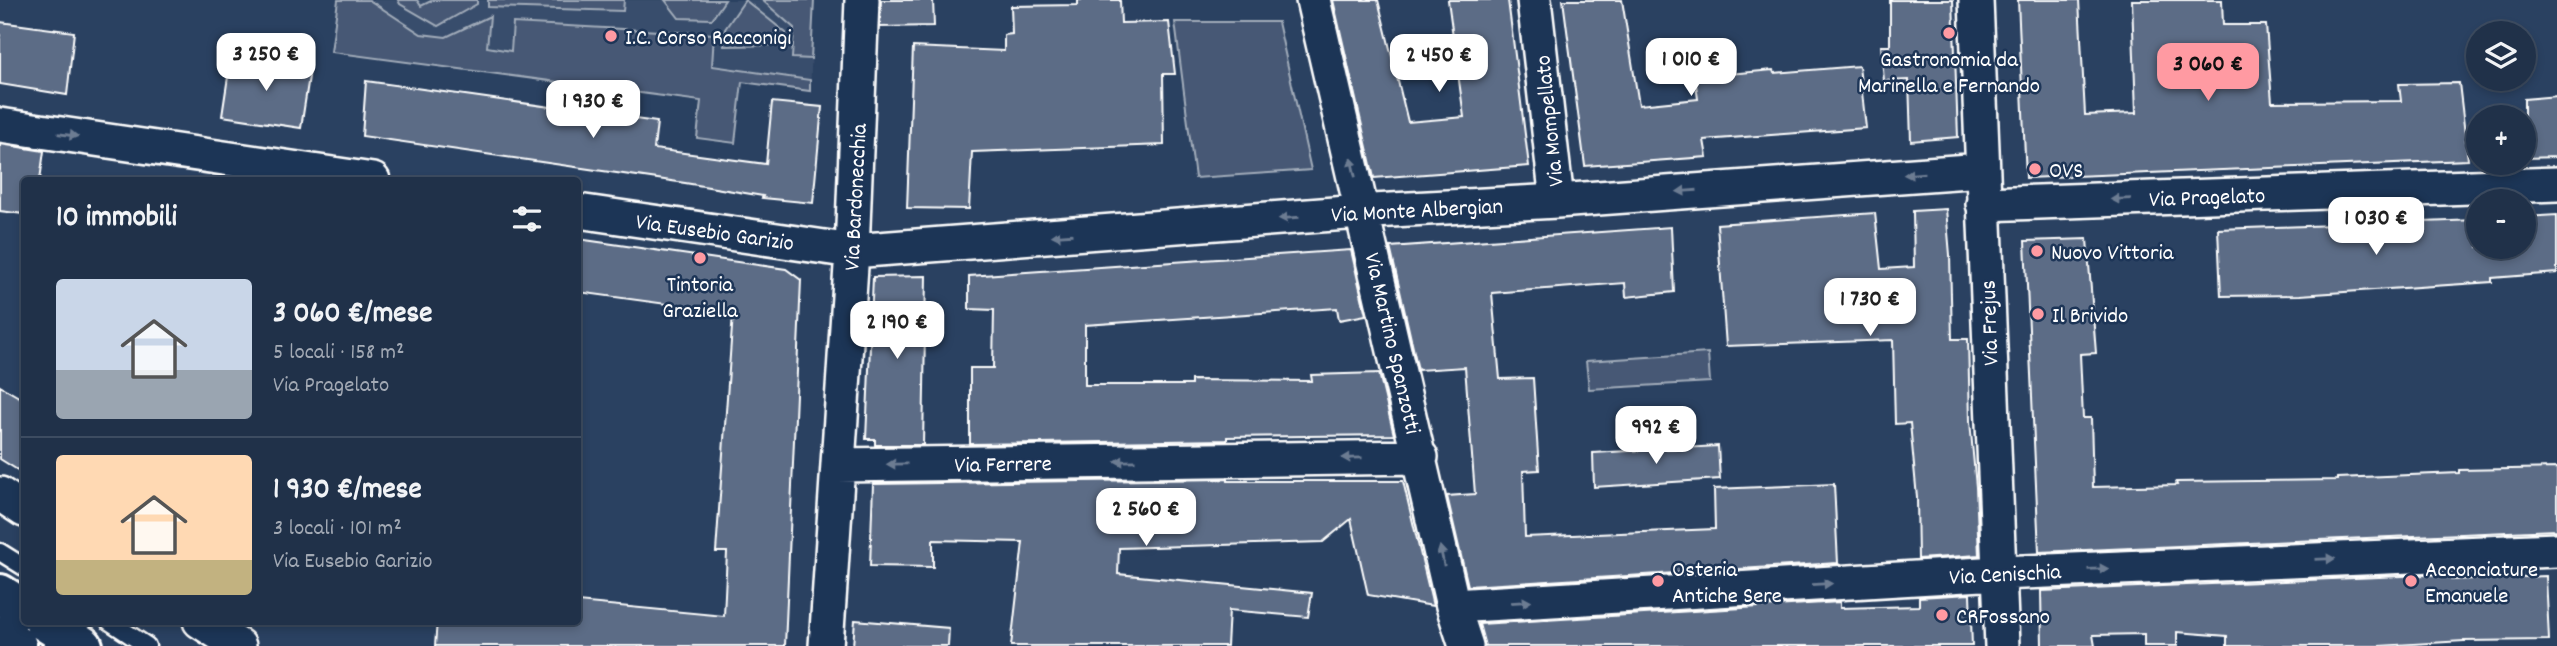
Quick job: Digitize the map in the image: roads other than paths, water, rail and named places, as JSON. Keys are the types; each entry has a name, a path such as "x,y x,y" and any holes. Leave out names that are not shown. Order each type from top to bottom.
{"main road":[{"path":"0,594 21,607"},
{"path":"50,625 83,646"},
{"path":"0,635 17,646"}],"street":[{"name":"Via Bardonecchia","path":"826,646 852,251 862,0"},
{"name":"Via Martino Spanzotti","path":"1313,0 1421,457 1453,606 1466,646"},
{"name":"Via Mompellato","path":"1534,0 1557,201"},
{"name":"Via Frejus","path":"1976,0 2002,646"},
{"path":"0,125 353,177"},
{"name":"Via Monte Albergian","path":"852,251 1363,212 1557,201 1982,170"},
{"name":"Via Pragelato","path":"1983,204 2557,184"},
{"name":"Via Eusebio Garizio","path":"581,211 852,251"},
{"name":"Via Ferrere","path":"838,465 1421,457"},
{"path":"0,494 21,508"},
{"name":"Via Cenischia","path":"1453,606 1999,573 2557,550"},
{"path":"206,625 239,646"}],"lane":[{"path":"0,552 21,565"},
{"path":"115,625 147,646"}],"place":[{"name":"Gastronomia da Marinella e Fernando","path":"1949,33"},
{"name":"I.C. Corso Racconigi","path":"611,36"},
{"name":"OVS","path":"2035,169"},
{"name":"Nuovo Vittoria","path":"2037,251"},
{"name":"Tintoria Graziella","path":"700,258"},
{"name":"Il Brivido","path":"2038,314"},
{"name":"Osteria Antiche Sere","path":"1658,581"},
{"name":"Acconciature Emanuele","path":"2411,581"},
{"name":"CRFossano","path":"1942,615"}]}
